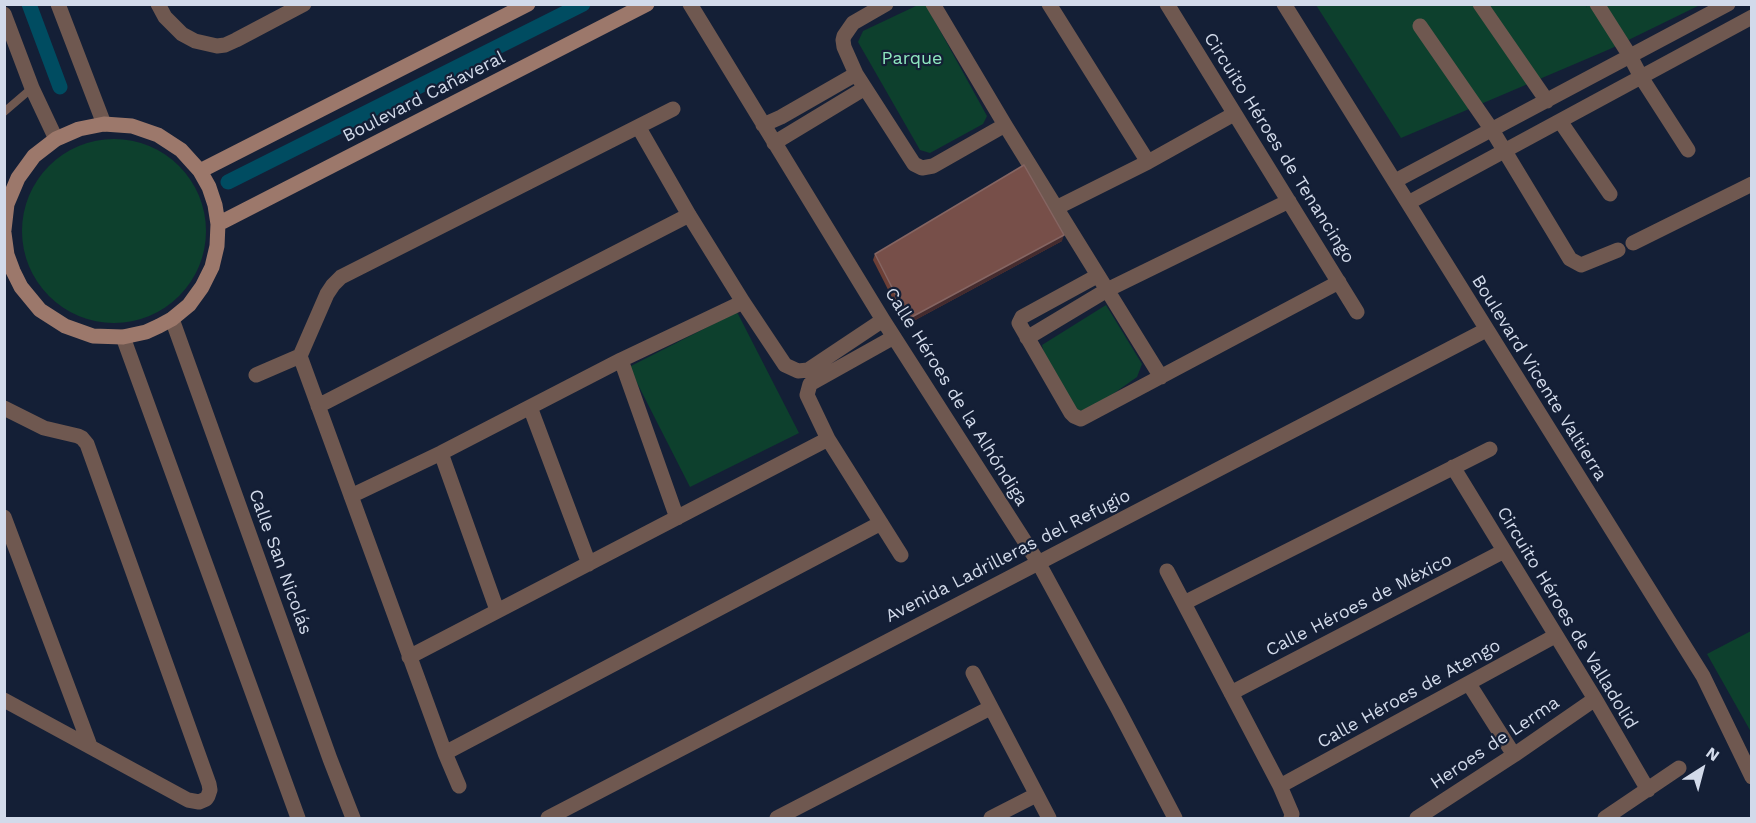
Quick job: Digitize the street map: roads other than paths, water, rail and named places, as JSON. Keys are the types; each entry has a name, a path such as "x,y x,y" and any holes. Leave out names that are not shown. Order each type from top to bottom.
{"street":[{"path":"58,4 104,124"},
{"path":"158,4 165,17 182,34 217,46 236,40 304,4"},
{"name":"Boulevard Cañaveral","path":"200,171 528,4"},
{"name":"Boulevard Cañaveral","path":"218,224 648,4"},
{"name":"Calle Héroes de la Alhóndiga","path":"690,4 894,337 1038,562 1175,819"},
{"path":"886,4 854,22 844,36 844,47 856,74 914,164 922,168 933,166 1005,125"},
{"path":"933,4 1097,276 1161,377"},
{"path":"1049,4 1148,162"},
{"name":"Circuito Héroes de Tenancingo","path":"1167,4 1357,312"},
{"name":"Boulevard Vicente Valtierra","path":"1284,4 1703,676 1752,777"},
{"path":"1480,4 1547,101"},
{"path":"1597,4 1688,150"},
{"path":"1395,181 1728,4"},
{"path":"4,14 56,139"},
{"path":"1408,203 1752,17"},
{"path":"1420,26 1492,130 1570,259 1581,266 1626,247 1752,184"},
{"path":"763,125 856,74"},
{"path":"774,143 865,88"},
{"path":"256,375 300,356 327,294 341,277 674,109"},
{"path":"1056,208 1148,162 1234,114"},
{"path":"1560,121 1610,194"},
{"path":"104,124 132,126 158,135 182,150 200,171 209,187 218,224 217,246 212,267 202,288 189,305 172,319 146,332 123,337 93,336 64,326 40,310 13,272 7,255 4,232 7,204 18,178 34,156 56,139 79,129 104,124"},
{"path":"639,128 689,215 785,365 798,371 808,370 884,320"},
{"path":"1097,276 1022,317 1019,323 1027,338 1107,290 1289,201"},
{"path":"318,406 689,215"},
{"name":"Circuito Héroes de Tenancingo","path":"1027,338 1071,413 1078,418 1090,416 1339,282"},
{"path":"4,289 21,286"},
{"path":"351,496 441,453 621,360 743,302"},
{"name":"Calle San Nicolás","path":"172,319 353,819"},
{"name":"Avenida Ladrilleras del Refugio","path":"548,819 573,813 1038,562 1486,330"},
{"path":"123,337 298,819"},
{"path":"894,337 810,384 807,395 828,440 901,555"},
{"path":"300,356 409,657 459,786"},
{"path":"621,360 677,519"},
{"path":"530,407 589,564"},
{"path":"4,408 44,428 78,436 86,441 209,784 208,796 199,802 188,800 4,700"},
{"path":"409,657 828,440"},
{"path":"1184,603 1490,449"},
{"path":"441,453 497,610"},
{"name":"Circuito Héroes de Valladolid","path":"1453,467 1648,790"},
{"path":"4,517 90,746"},
{"path":"445,753 881,523"},
{"name":"Calle Héroes de México","path":"1231,693 1504,551"},
{"path":"1167,572 1280,786 1292,814 1291,819"},
{"name":"Calle Héroes de Atengo","path":"1280,786 1556,636"},
{"path":"973,673 1049,819"},
{"path":"1469,684 1514,755"},
{"name":"Heroes de Lerma","path":"1417,819 1595,699"},
{"path":"777,819 990,708"},
{"path":"1605,819 1679,768"},
{"path":"992,819 1036,795"}],"lane":[{"path":"4,112 33,88"}],"waterway":[{"path":"29,4 60,87"},
{"path":"228,182 583,4"}],"park label":[{"name":"Parque","path":"912,59"}]}
